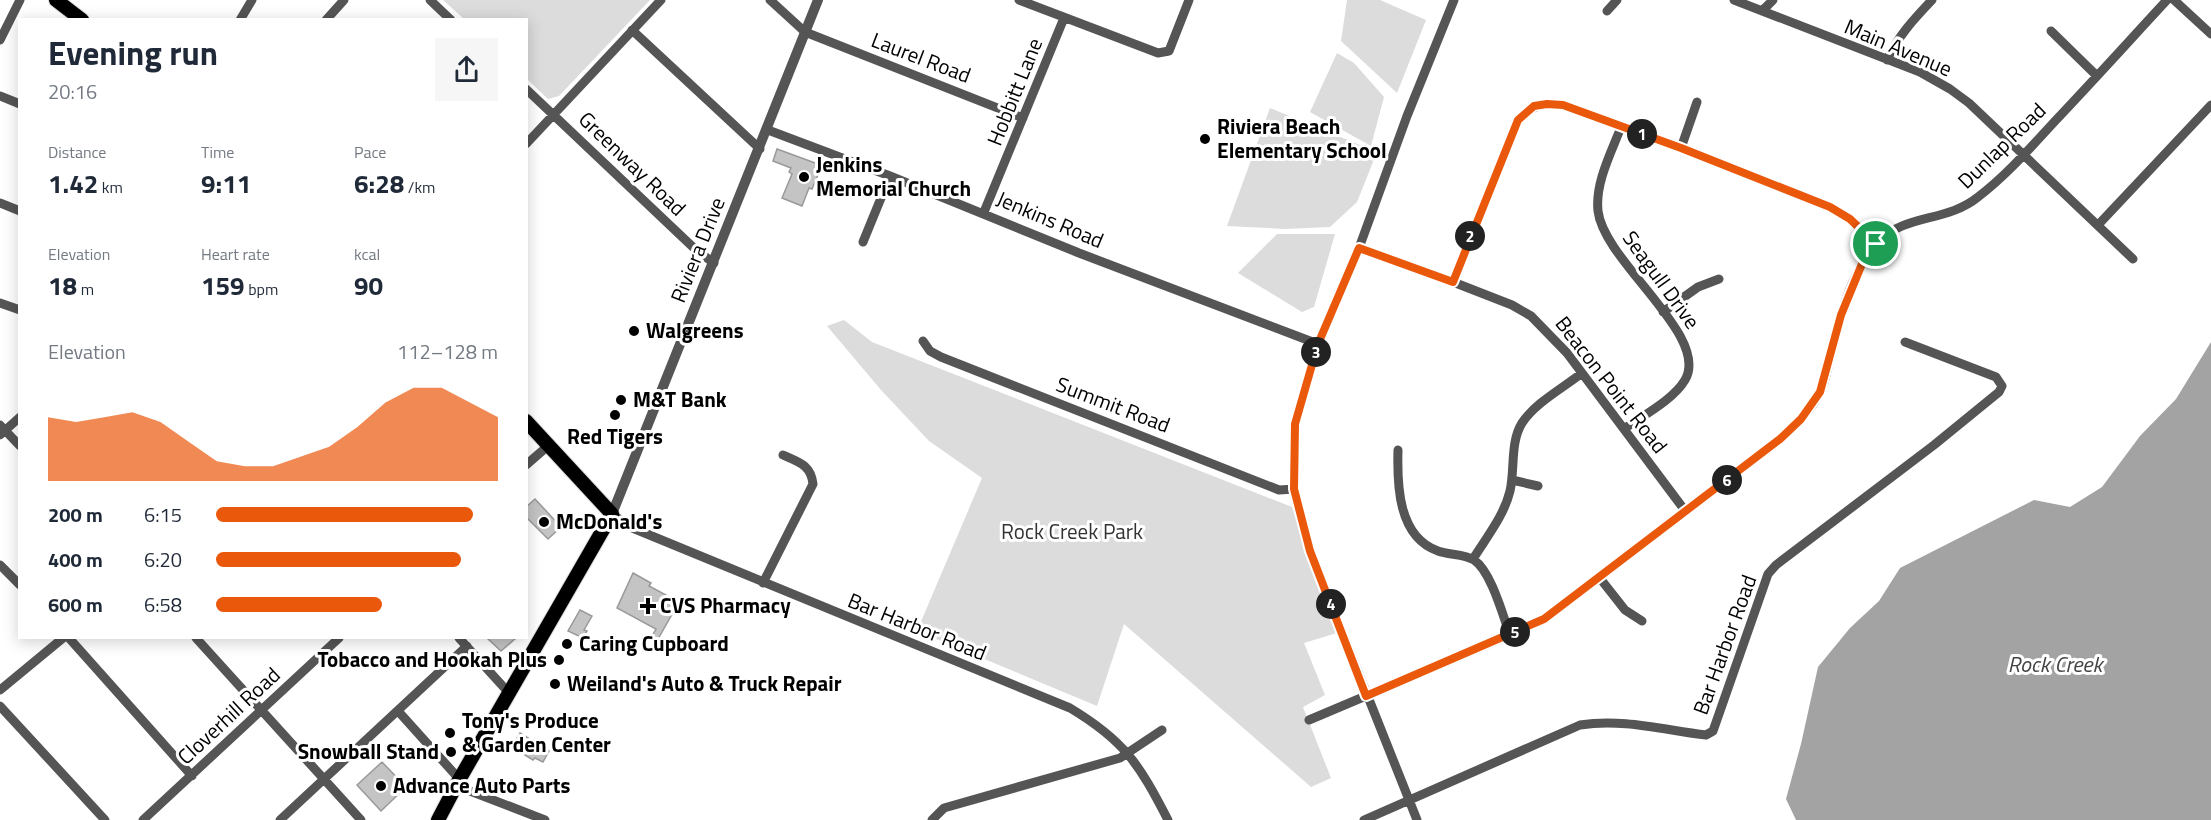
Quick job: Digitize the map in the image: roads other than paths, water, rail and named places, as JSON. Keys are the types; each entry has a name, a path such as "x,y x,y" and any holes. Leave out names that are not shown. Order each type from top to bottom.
{"main road":[{"path":"56,0 79,18"},
{"path":"438,820 612,514 528,423"}],"street":[{"path":"0,40 20,0"},
{"path":"241,18 252,0"},
{"path":"328,18 344,0"},
{"path":"430,0 449,18"},
{"path":"528,142 661,0"},
{"path":"770,0 805,32"},
{"name":"Riviera Drive","path":"612,514 664,381 768,130 818,0"},
{"path":"1019,0 1158,53 1169,51 1189,0"},
{"path":"1417,820 1310,551 1294,489 1295,424 1318,344 1359,248 1407,116 1455,0"},
{"path":"1607,11 1617,0"},
{"name":"Main Avenue","path":"1734,0 1920,72 1950,89 2024,155 2133,259"},
{"path":"1762,11 1773,0"},
{"path":"1887,60 1901,35 1932,0"},
{"name":"Dunlap Road","path":"1309,720 1544,619 1780,439 1801,419 1820,392 1841,315 1864,259 1876,244 1887,233 1904,223 1944,216 1963,209 1998,181 2167,0"},
{"path":"2174,0 2211,34"},
{"name":"Hobbitt Lane","path":"984,212 1064,18"},
{"path":"632,30 760,148"},
{"path":"2051,31 2097,76"},
{"name":"Laurel Road","path":"805,32 1023,118"},
{"name":"Greenway Road","path":"528,91 696,250 714,263"},
{"path":"0,96 18,103"},
{"path":"1681,148 1697,102"},
{"path":"1453,282 1511,132 1525,111 1534,106 1563,105 1681,148 1830,207 1850,219 1876,244"},
{"path":"2098,225 2211,105"},
{"name":"Seagull Drive","path":"1621,127 1598,194 1601,225 1619,256 1663,312 1688,349 1690,360 1689,371 1684,381 1673,393 1624,429"},
{"name":"Jenkins Road","path":"768,130 984,212 1079,253 1318,344"},
{"path":"863,242 890,176"},
{"path":"0,203 18,210"},
{"name":"Beacon Point Road","path":"1359,248 1453,282 1531,316 1567,353 1686,512"},
{"path":"1663,312 1698,287 1719,279"},
{"path":"0,303 18,309"},
{"name":"Summit Road","path":"923,341 930,351 941,357 1279,490 1294,489"},
{"name":"Bar Harbor Road","path":"1364,820 1581,725 1596,722 1626,723 1706,735 1713,731 1768,574 1776,565 1934,445 1999,392 2002,386 1996,376 1905,342"},
{"path":"1473,559 1506,504 1512,480 1515,445 1521,425 1533,410 1582,373"},
{"path":"18,418 2,430 18,444"},
{"path":"528,463 549,445"},
{"path":"1398,450 1399,493 1403,510 1416,537 1437,551 1473,559 1481,567 1492,587 1510,635"},
{"path":"763,583 813,484 812,475 805,465 783,455"},
{"path":"1512,480 1538,486"},
{"name":"Bar Harbor Road","path":"612,514 630,527 1070,708 1101,727 1128,752 1147,779 1168,820"},
{"path":"0,565 18,583"},
{"path":"1599,577 1625,610 1642,621"},
{"path":"0,690 62,639"},
{"path":"70,639 192,776"},
{"path":"197,639 362,820"},
{"path":"323,639 330,646"},
{"name":"Cloverhill Road","path":"142,820 338,639"},
{"path":"460,639 509,693"},
{"path":"279,820 467,646"},
{"path":"0,706 105,820"},
{"path":"398,711 470,791 545,820"},
{"path":"932,820 944,808 1120,758 1162,730"}],"water":[{"name":"Rock Creek","path":"2211,342 2211,820 1796,820 1786,799 1818,667 1850,628 1879,601 1900,568 2034,500 2070,507 2102,487 2140,436 2176,399"}],"place":[{"name":"Riviera Beach Elementary School","path":"1205,139"},
{"name":"Jenkins Memorial Church","path":"804,177"},
{"name":"Walgreens","path":"634,331"},
{"name":"M&T Bank","path":"621,400"},
{"name":"Red Tigers","path":"615,415"},
{"name":"McDonald's","path":"544,522"},
{"name":"CVS Pharmacy","path":"648,606"},
{"name":"Caring Cupboard","path":"567,644"},
{"name":"Tobacco and Hookah Plus","path":"559,660"},
{"name":"Weiland's Auto & Truck Repair","path":"555,684"},
{"name":"Tony's Produce & Garden Center","path":"450,733"},
{"name":"Snowball Stand","path":"451,752"},
{"name":"Advance Auto Parts","path":"381,786"}],"park label":[{"name":"Rock Creek Park","path":"1072,532"}]}
